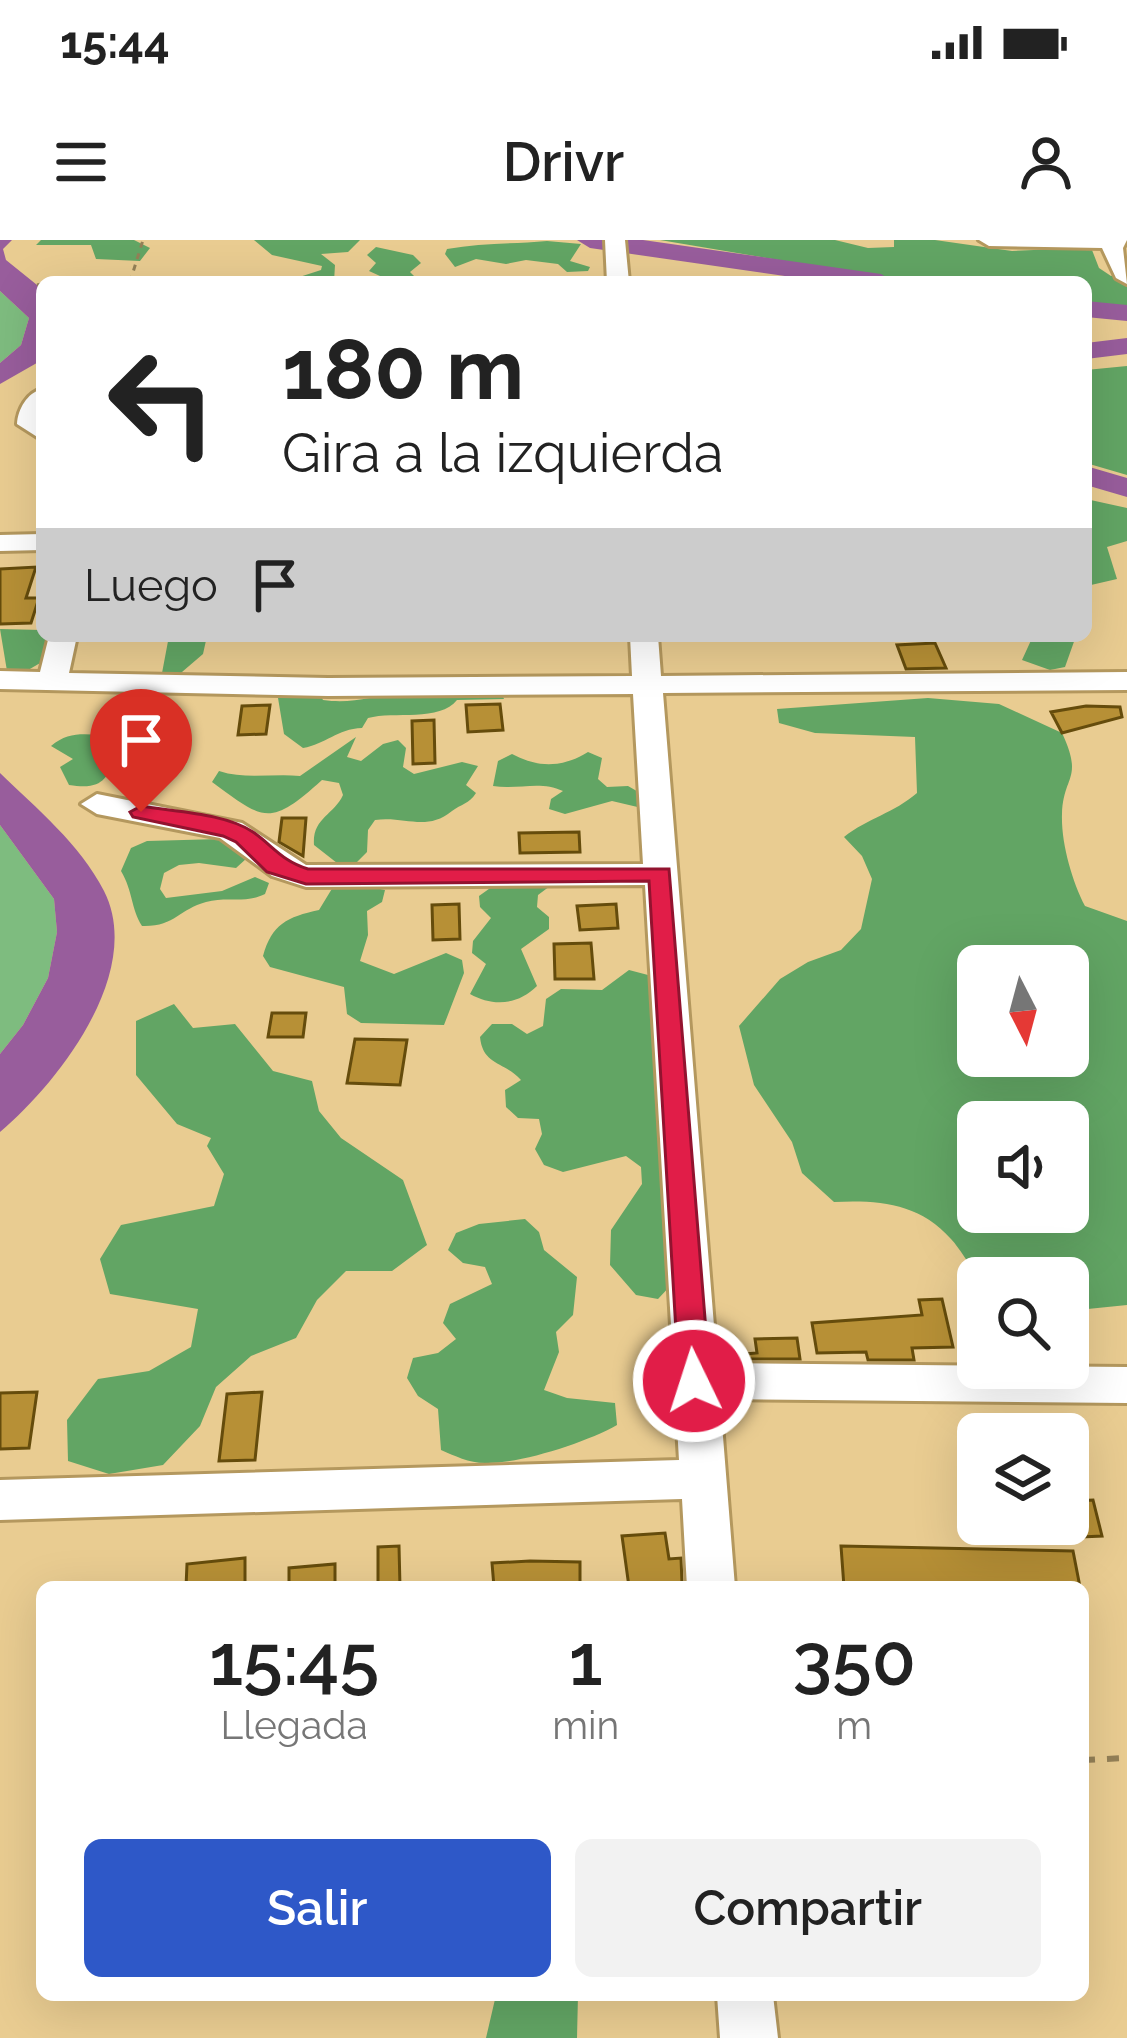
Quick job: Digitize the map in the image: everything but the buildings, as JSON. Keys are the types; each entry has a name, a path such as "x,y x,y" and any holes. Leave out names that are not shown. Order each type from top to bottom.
{"street":[{"path":"989,240 1116,241 1127,278"},
{"path":"36,404 29,424 36,429"},
{"path":"0,543 36,542"},
{"path":"53,680 62,642"},
{"path":"644,642 710,1581"},
{"path":"0,680 328,687 1127,681"},
{"path":"97,804 230,830 275,867 306,877 660,874"},
{"path":"694,1381 1127,1385"},
{"path":"0,1500 701,1479"},
{"path":"746,2001 749,2038"}],"path":[{"path":"132,276 143,242"},
{"path":"1089,1760 1127,1758"}],"green space":[{"path":"41,240 134,240 150,248 140,261 96,259 91,245 36,245"},
{"path":"254,240 360,240 348,252 321,254 335,265 334,276 302,276 322,266 272,255"},
{"path":"660,240 835,240 868,248 894,247 894,240 935,240 1012,251 1081,248 1092,250 1099,268 1111,276 1127,272 1127,308 1092,305 1092,276 873,276"},
{"path":"547,241 581,244 570,261 590,267 588,271 567,272 558,264 526,260 506,264 476,259 455,267 445,254 459,247"},
{"path":"376,247 413,255 421,263 410,272 414,276 380,276 369,271 376,263 367,255"},
{"path":"0,291 29,318 21,345 0,363"},
{"path":"1127,366 1127,475 1092,465 1092,369"},
{"path":"1092,500 1127,508 1127,541 1107,547 1117,579 1092,585"},
{"path":"0,629 36,630 36,642 50,642 47,659 23,673 7,671"},
{"path":"168,642 206,642 203,654 175,678 162,673"},
{"path":"1030,642 1074,642 1065,667 1050,670 1022,660"},
{"path":"286,689 318,691 323,700 333,701 437,689 500,690 504,699 457,700 428,714 368,718 362,728 303,748 284,734 278,698"},
{"path":"928,698 999,704 1062,733 1072,769 1062,814 1072,874 1085,906 1127,921 1127,1305 1089,1309 1089,1257 964,1257 926,1218 882,1203 834,1202 802,1173 792,1142 754,1085 739,1026 780,979 841,950 861,929 872,879 862,856 844,837 917,793 915,737 815,733 779,723 777,709"},
{"path":"160,724 164,734 158,744 128,752 93,785 69,785 60,767 73,759 51,746 76,735 125,735"},
{"path":"356,737 347,757 361,761 383,744 398,740 406,748 403,767 414,774 462,762 478,766 466,785 476,793 433,821 375,820 368,830 367,852 357,862 337,863 314,845 314,836 343,795 339,783 322,780 290,806 267,813 256,811 212,782 219,771 300,776"},
{"path":"588,752 602,758 598,779 607,787 628,786 642,794 646,809 612,801 565,814 549,809 551,799 563,791 546,786 493,786 498,761 512,754 550,764"},
{"path":"0,825 54,899 57,932 48,978 23,1025 0,1054"},
{"path":"220,839 250,847 247,858 236,868 179,865 164,873 160,889 166,898 222,891 255,877 269,883 265,894 206,902 162,924 142,926 121,871 131,848 147,841"},
{"path":"351,883 385,890 382,902 367,911 368,935 360,961 394,974 446,953 462,960 464,973 444,1025 361,1023 347,1014 344,987 270,967 263,956 276,929 319,910 333,887"},
{"path":"493,886 550,886 538,895 537,907 549,917 549,929 521,949 537,986 505,1002 470,994 486,964 472,953 473,941 491,918 480,907 479,896"},
{"path":"629,970 648,975 657,988 672,1284 658,1299 636,1295 610,1265 611,1230 642,1184 641,1167 626,1156 563,1172 544,1165 535,1149 542,1134 539,1119 518,1118 506,1107 505,1090 521,1080 485,1053 480,1037 492,1024 512,1024 527,1034 543,1026 546,999 561,989 602,990"},
{"path":"174,1004 193,1028 235,1024 273,1071 312,1081 319,1111 341,1138 403,1180 427,1245 392,1271 346,1271 317,1300 296,1338 251,1356 216,1387 200,1426 163,1465 109,1474 68,1461 67,1420 98,1379 149,1371 191,1347 198,1309 110,1294 100,1259 121,1225 214,1206 224,1174 207,1146 211,1138 177,1124 136,1075 136,1021"},
{"path":"525,1219 539,1232 544,1250 577,1277 573,1315 556,1332 559,1352 544,1390 567,1398 615,1403 617,1425 536,1455 475,1462 441,1450 438,1409 418,1396 407,1378 413,1358 438,1353 456,1339 443,1323 450,1304 492,1284 485,1267 463,1263 448,1250 456,1233 479,1224"},
{"path":"495,2001 578,2001 577,2038 486,2038"}],"shaded area":[{"path":"0,240 12,240 3,249 6,260 36,284 36,363 0,384 0,363 21,345 29,318 0,291"},
{"path":"0,773 83,858 104,891 114,923 113,956 89,1024 46,1085 0,1132 0,1054 23,1025 48,978 57,932 54,899 0,825"}],"waterway":[{"path":"590,240 839,276"},
{"path":"1092,310 1127,313"},
{"path":"1092,350 1127,346"},
{"path":"1092,477 1127,488"}],"route":[{"path":"141,812 230,830 275,867 306,877 660,874 694,1381"}]}
